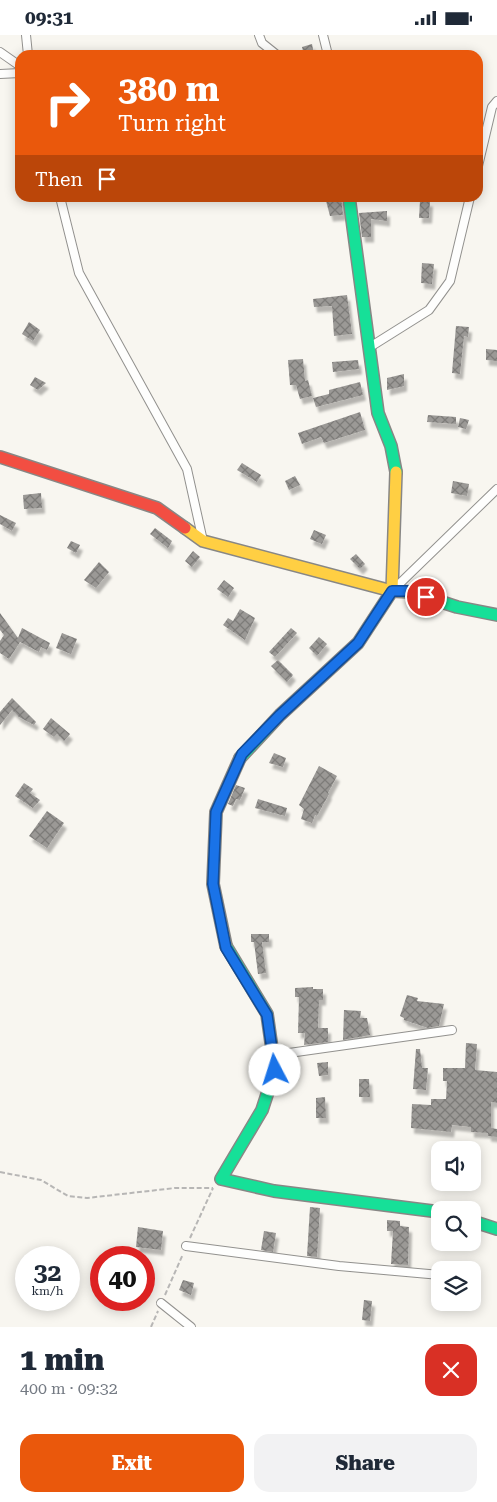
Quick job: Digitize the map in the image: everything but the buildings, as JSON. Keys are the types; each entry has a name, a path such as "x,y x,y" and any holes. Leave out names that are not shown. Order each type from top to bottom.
{"street":[{"path":"26,35 28,50"},
{"path":"259,35 262,43 271,50"},
{"path":"323,35 327,50"},
{"path":"0,52 15,62"},
{"path":"0,74 15,73"},
{"path":"483,145 492,107 497,101"},
{"path":"61,202 79,273 187,469 203,541"},
{"path":"350,202 378,413 391,446 396,475 392,591"},
{"path":"370,347 429,310 450,281 469,202"},
{"path":"0,457 157,508 203,541 392,591 411,591 457,607 497,615"},
{"path":"431,1210 248,1187 221,1179 250,1131 270,1091 275,1070 275,1055 267,1015 226,948 213,884 216,812 242,754 280,715 358,643 392,591 497,489"},
{"path":"275,1055 452,1030"},
{"path":"481,1224 497,1229"},
{"path":"186,1246 339,1266 431,1274"},
{"path":"161,1303 191,1327"}],"path":[{"path":"0,1172 41,1181 68,1195 88,1198 175,1188 213,1189"}],"traffic: fast":[{"path":"350,202 378,413 391,446 396,472"},
{"path":"240,758 280,715 358,643 392,591 411,592 457,607 497,615"},
{"path":"226,946 267,1014 275,1070 262,1110 221,1179 274,1191 431,1211"},
{"path":"481,1224 497,1229"}],"traffic: slow":[{"path":"185,528 203,541 392,591 396,472"},
{"path":"226,946 213,884 216,812 240,758"}],"traffic: jam":[{"path":"0,457 157,508 185,528"}],"route":[{"path":"275,1070 275,1055 267,1015 245,982 226,948 213,884 216,812 242,754 280,715 358,643 392,591 411,591 426,597"}]}
